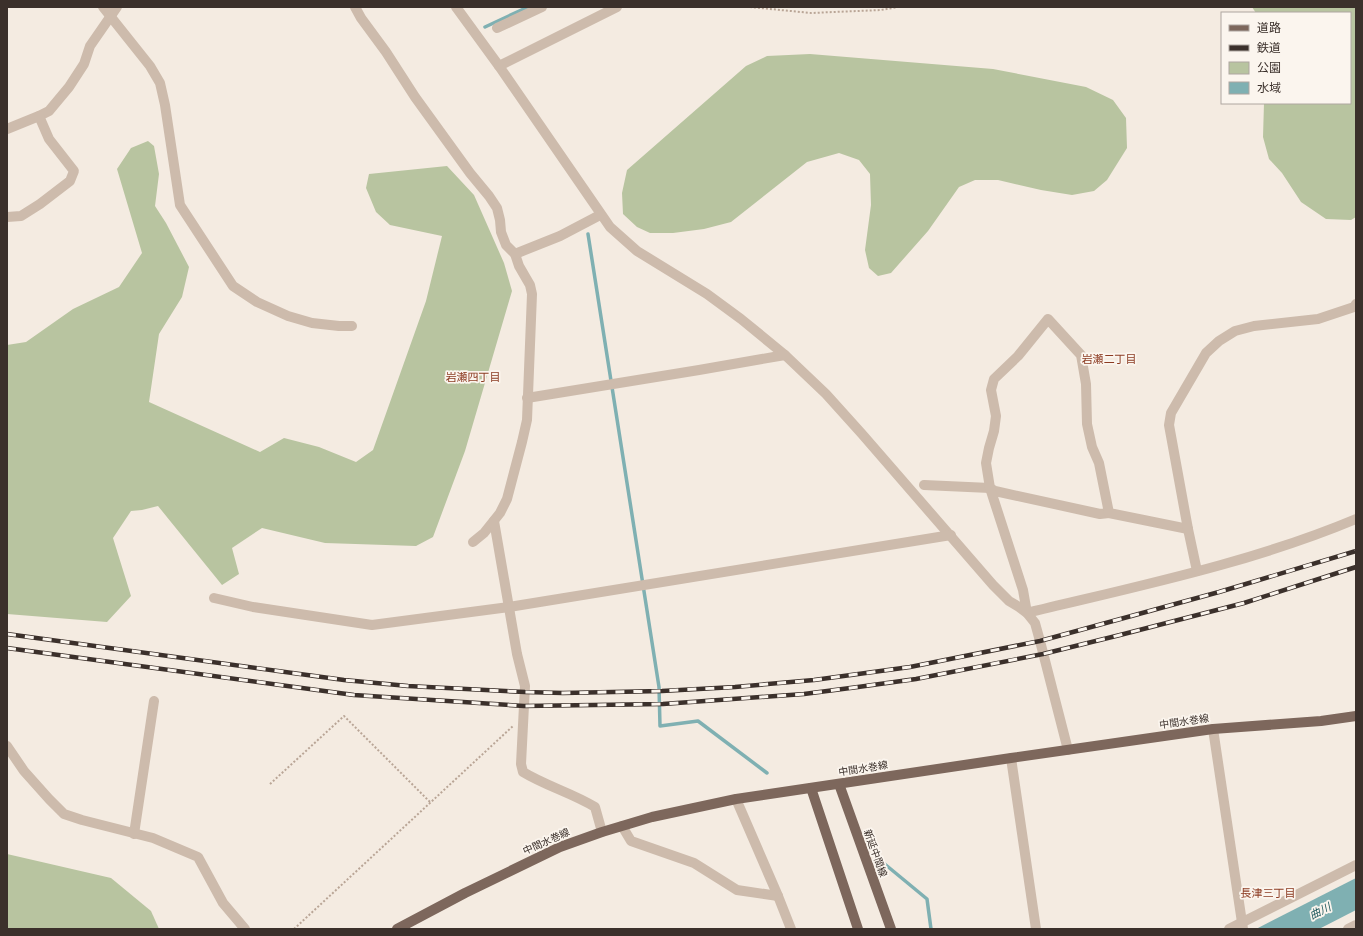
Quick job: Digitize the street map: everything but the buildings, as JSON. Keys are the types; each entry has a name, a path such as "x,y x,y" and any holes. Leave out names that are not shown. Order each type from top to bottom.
{"main road":[{"name":"中間水巻線","path":"397,929 465,892 553,850 602,832 652,817 736,799 1213,729 1321,721 1356,716"},
{"name":"新延中間線","path":"839,784 891,929"},
{"path":"811,788 858,929"}],"street":[{"path":"103,7 150,66 160,83 166,105 180,205 233,286 257,302 288,316 312,323 352,326"},
{"path":"7,129 49,111 70,87 84,64 90,46 117,7"},
{"path":"355,7 361,18 386,52 414,97 497,208 501,232 506,245 515,254 519,266 530,285 532,294 527,420 507,500 494,521 484,533 473,542"},
{"path":"456,7 499,66 600,215 610,227 637,251 707,294 741,319 785,355 826,394 951,535 993,585 1009,601 1027,614 1035,623 1068,750"},
{"path":"497,28 542,7"},
{"path":"499,66 617,7"},
{"path":"7,217 21,216 40,204 70,181 74,171 49,139 39,116"},
{"path":"515,254 560,236 600,215"},
{"path":"1197,571 1169,425 1171,414 1206,353 1219,340 1235,331 1254,326 1318,319 1354,307 1356,304"},
{"path":"1027,614 1023,590 990,488 986,462 994,431 996,416 991,390 994,379 1018,356 1048,319 1081,355 1086,384 1087,424 1092,447 1099,462 1109,513"},
{"path":"527,398 691,372 785,355"},
{"path":"924,485 990,488 995,491 1085,511 1100,514 1109,513 1188,529"},
{"path":"1027,614 1197,571 1325,532 1356,519"},
{"path":"494,521 517,654 525,686 521,764 523,772 582,800 595,808 602,832"},
{"path":"214,598 253,607 372,625 509,607 951,535"},
{"path":"134,834 154,701"},
{"path":"1213,729 1242,926"},
{"path":"7,746 24,771 64,814 153,838 198,857 223,903 245,929"},
{"path":"1011,758 1036,929"},
{"path":"736,799 791,929"},
{"path":"622,826 631,841 694,863 737,890 778,896"},
{"path":"1229,929 1242,926 1356,865"},
{"path":"1348,929 1356,925"}],"path":[{"path":"750,7 811,13 881,10 898,7"},
{"path":"270,784 344,716 430,802"},
{"path":"294,929 512,726 523,724"}],"green space":[{"path":"1252,7 1356,7 1356,217 1351,220 1326,219 1301,202 1282,173 1269,159 1263,137 1264,104 1351,104 1351,12 1255,12"},
{"path":"810,54 993,69 1086,87 1113,100 1126,118 1127,148 1107,180 1094,191 1072,195 1041,190 998,180 975,180 959,187 928,231 891,273 878,276 869,268 865,250 871,205 870,174 859,160 839,153 807,162 731,222 704,229 673,233 650,233 637,227 623,214 622,193 627,170 746,66 767,56"},
{"path":"148,141 154,146 159,174 155,206 166,223 189,267 182,297 159,334 149,402 260,452 284,438 319,447 356,462 373,450 426,301 442,236 390,225 376,212 366,188 369,174 447,166 474,195 504,263 512,291 465,451 433,537 416,546 325,543 262,528 232,548 239,574 222,585 158,506 131,511 113,538 131,596 107,622 7,614 7,345 26,342 73,309 119,287 142,253 117,169 131,148"},
{"path":"7,854 111,878 151,911 159,929 7,929"}],"water":[{"name":"曲川","path":"1356,878 1356,910 1319,929 1256,929"}],"waterway":[{"path":"485,27 528,7"},
{"path":"588,234 659,687 660,726 698,721 767,773"},
{"path":"881,861 927,899 931,929"}],"railway":[{"path":"7,634 344,680 408,686 563,693 662,691 735,687 814,680 910,667 1040,641 1219,592 1356,551"},
{"path":"7,648 354,695 524,706 663,704 804,694 858,687 916,679 1043,654 1244,603 1356,567"}],"district":[{"name":"岩瀬二丁目","path":"1109,359"},
{"name":"岩瀬四丁目","path":"473,377"},
{"name":"長津三丁目","path":"1268,893"}]}
